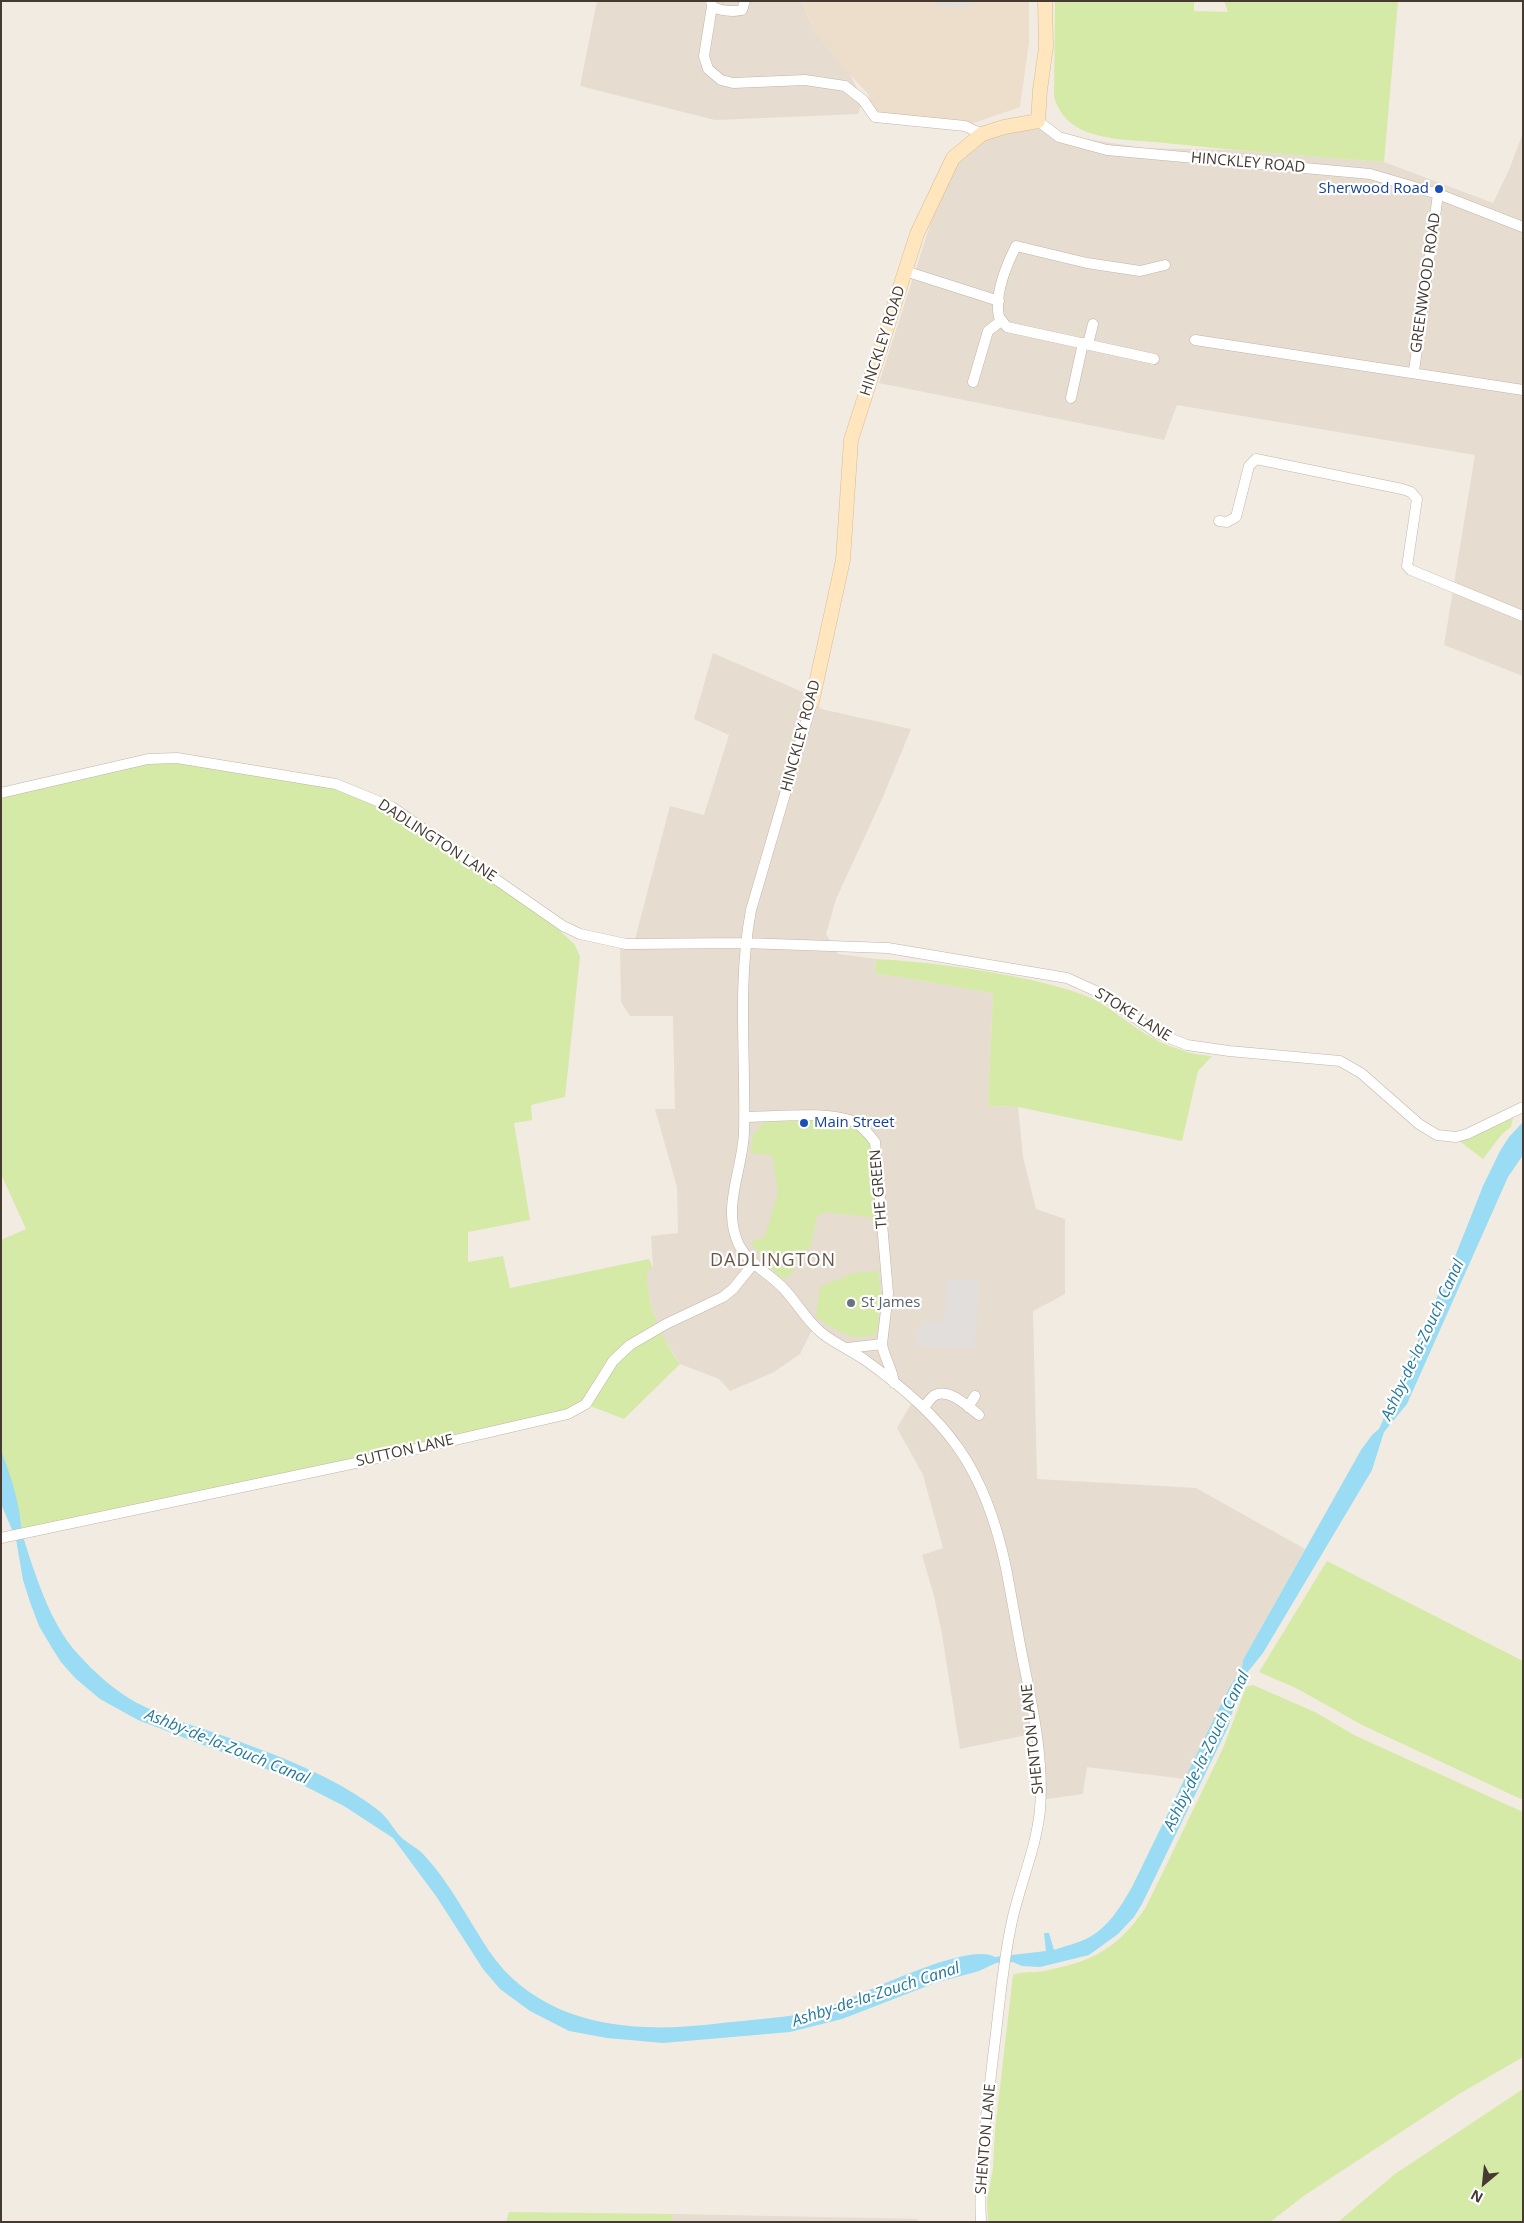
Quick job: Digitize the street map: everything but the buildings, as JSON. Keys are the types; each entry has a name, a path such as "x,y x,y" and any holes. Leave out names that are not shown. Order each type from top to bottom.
{"street":[{"path":"712,4 716,9 738,11 742,10 745,1"},
{"path":"1038,121 1046,47 1045,1"},
{"path":"712,4 704,56 708,68 721,80 733,83 805,80 826,82 845,86 863,100 875,117 965,126 982,134"},
{"name":"HINCKLEY ROAD","path":"744,1117 742,1029 744,943 751,910 812,702 843,560 851,440 918,234 953,158 982,134 1004,127 1038,121 1059,137 1107,150 1370,174 1438,194 1523,227"},
{"name":"GREENWOOD ROAD","path":"1414,372 1438,194"},
{"path":"1154,359 1011,328 1001,321 998,313 999,301 1005,270 1016,246 1086,262 1140,271 1165,265"},
{"path":"905,271 999,301"},
{"path":"973,382 988,332 1001,321"},
{"path":"1072,398 1086,343 1093,324"},
{"path":"1195,340 1523,390"},
{"path":"1219,521 1227,522 1236,518 1249,466 1256,460 1402,489 1411,492 1417,499 1407,566 1417,573 1523,616"},
{"name":"DADLINGTON LANE","path":"1,793 148,759 177,758 336,784 392,807 563,926 580,934 626,944 744,943"},
{"name":"STOKE LANE","path":"744,943 888,948 1067,978 1098,992 1157,1033 1187,1045 1340,1062 1361,1073 1419,1124 1437,1135 1456,1137 1467,1134 1523,1107"},
{"name":"THE GREEN","path":"744,1117 835,1116 854,1123 868,1132 875,1142 888,1293 882,1344 884,1356 894,1383"},
{"path":"744,1117 742,1152 735,1178 732,1210 738,1242 754,1263 784,1289 814,1326 824,1335 848,1348 882,1344"},
{"name":"SUTTON LANE","path":"4,1538 351,1464 568,1414 586,1404 613,1361 630,1344 666,1324 723,1297 733,1289 754,1263"},
{"name":"SHENTON LANE","path":"848,1348 924,1407 954,1439 967,1459 990,1508 1005,1565 1031,1700 1040,1778 1040,1807 1036,1837 1017,1899 1007,1949 984,2130 980,2176 981,2222"},
{"path":"924,1407 934,1395 943,1393 952,1396 979,1414"},
{"path":"968,1407 975,1396"}],"shaded area":[{"path":"597,1 801,1 816,34 850,74 863,100 858,114 715,120 580,86"},
{"path":"801,1 1029,1 1029,42 1020,107 965,126 875,117 868,94 832,55 816,34"},
{"path":"937,1 973,1 972,6 937,7"},
{"path":"1011,121 1079,138 1144,148 1234,150 1384,162 1493,203 1509,170 1523,133 1523,676 1444,645 1475,455 1177,405 1164,440 879,383 954,151"},
{"path":"713,653 807,694 821,709 911,729 882,799 836,899 826,934 838,954 876,959 875,973 993,993 988,1106 1018,1107 1023,1157 1036,1209 1065,1219 1065,1294 1033,1311 1037,1479 1196,1488 1305,1549 1243,1660 1242,1667 1229,1688 1185,1779 1087,1767 1083,1794 1040,1800 1036,1733 960,1749 942,1634 934,1596 922,1555 943,1548 923,1475 897,1428 914,1399 814,1326 800,1354 774,1372 730,1391 719,1379 680,1364 657,1327 647,1288 647,1269 653,1267 651,1236 678,1233 677,1187 655,1109 675,1109 673,1016 630,1016 621,1002 620,943 634,943 670,806 704,815 729,735 694,719"},
{"path":"946,1280 979,1280 975,1348 917,1346 917,1333 927,1321 944,1322"},
{"path":"673,2214 919,2219 914,2222 675,2222 672,2218"}],"green space":[{"path":"1055,1 1194,1 1194,11 1228,12 1224,1 1398,1 1384,162 1123,140 1092,134 1082,130 1064,116 1058,108 1054,97"},
{"path":"163,761 323,785 351,792 390,813 453,854 554,925 575,945 580,957 565,1097 531,1105 532,1120 514,1123 530,1220 468,1232 468,1262 503,1256 510,1288 649,1259 653,1268 647,1269 647,1282 652,1307 666,1342 680,1364 624,1419 585,1404 568,1414 22,1534 21,1520 1,1450 1,1240 26,1229 1,1174 1,797 139,763"},
{"path":"876,959 973,969 1062,988 1098,1001 1137,1029 1167,1045 1200,1055 1212,1056 1198,1071 1182,1141 1018,1107 988,1106 993,993 875,973"},
{"path":"1513,1118 1511,1127 1502,1134 1483,1159 1459,1141"},
{"path":"836,1119 853,1125 873,1143 878,1218 825,1212 817,1216 810,1248 796,1254 793,1273 783,1279 750,1242 764,1238 778,1193 772,1155 750,1153 753,1135 764,1122"},
{"path":"878,1271 881,1295 877,1333 861,1337 845,1334 830,1327 816,1317 820,1287 853,1273"},
{"path":"1327,1561 1523,1661 1523,1800 1362,1725 1296,1688 1259,1672"},
{"path":"1253,1685 1315,1712 1354,1735 1523,1812 1523,2057 1459,2094 1305,2195 1270,2222 988,2222 987,2200 993,2168 995,2130 1013,1975 1062,1967 1091,1957 1114,1943 1135,1921 1146,1907 1224,1746 1246,1687"},
{"path":"1523,2089 1523,2222 1338,2222 1395,2174"},
{"path":"509,2212 673,2214 672,2218 675,2222 506,2222"}],"water":[{"name":"Ashby-de-la-Zouch Canal","path":"1523,1122 1523,1155 1508,1177 1407,1404 1384,1432 1372,1470 1263,1653 1242,1679 1228,1727 1134,1917 1118,1934 1089,1955 1040,1967 1022,1966 1013,1962 996,1963 979,1971 935,1983 842,2019 790,2032 663,2043 607,2038 569,2031 530,2011 500,1989 483,1969 436,1896 393,1838 344,1806 287,1777 138,1720 100,1699 75,1678 61,1662 39,1626 23,1580 16,1539 1,1504 1,1450 15,1491 25,1543 52,1615 77,1653 98,1674 121,1693 137,1703 177,1720 298,1764 347,1789 378,1810 400,1835 417,1848 433,1866 450,1889 489,1951 504,1969 520,1985 538,1998 558,2008 600,2022 646,2027 706,2025 791,2016 819,2010 909,1973 960,1957 981,1954 995,1957 1046,1951 1044,1933 1049,1933 1054,1950 1076,1943 1088,1938 1102,1928 1114,1915 1132,1887 1229,1688 1242,1667 1243,1660 1361,1450 1379,1429 1456,1254 1483,1186 1500,1151 1509,1137"}],"place":[{"name":"Sherwood Road","path":"1439,189"},
{"name":"Main Street","path":"804,1123"},
{"name":"St James","path":"851,1303"}],"district":[{"name":"DADLINGTON","path":"773,1261"}]}
